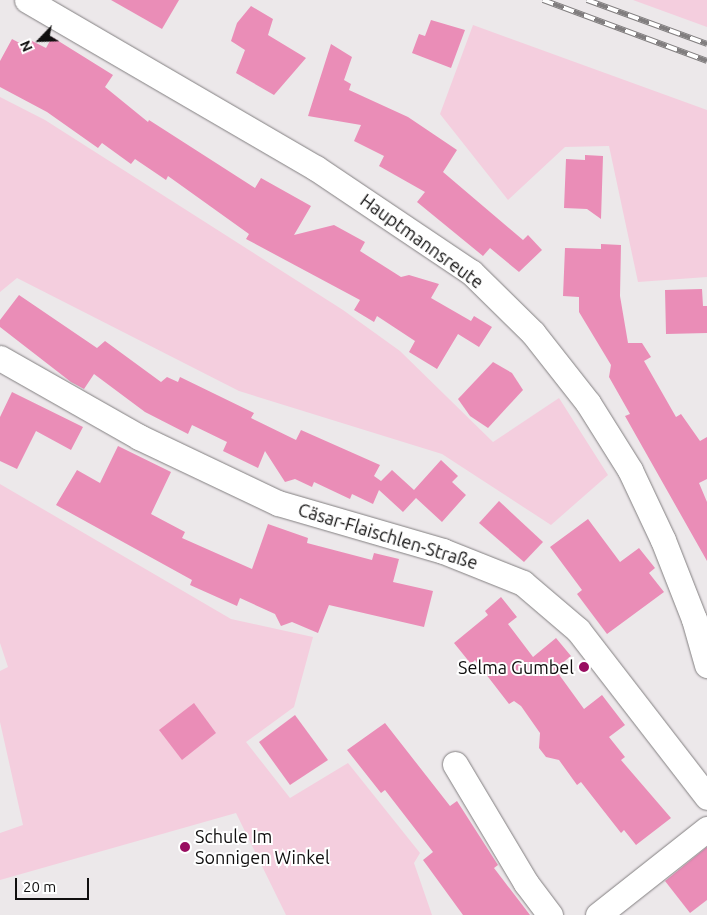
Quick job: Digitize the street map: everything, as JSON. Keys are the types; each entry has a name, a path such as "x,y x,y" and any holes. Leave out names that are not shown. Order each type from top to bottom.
{"street":[{"name":"Hauptmannsreute","path":"27,0 316,168 472,272 533,333 588,403 630,470 664,540 694,619 707,665"},
{"name":"Cäsar-Flaischlen-Straße","path":"0,358 139,437 278,503 443,551 523,582 578,630 707,798"},
{"path":"455,764 526,883 550,915"},
{"path":"598,915 707,829"}],"shaded area":[{"path":"633,0 707,0 707,27"},
{"path":"473,25 707,110 707,277 638,282 609,146 565,147 508,200 440,114"},
{"path":"0,97 45,120 343,310 400,351 493,442 559,398 608,475 551,525 442,454 239,391 17,278 0,292"},
{"path":"0,484 231,619 313,637 294,707 246,742 290,798 348,763 420,853 414,863 432,915 286,915 236,813 0,880 0,833 23,825 0,722 0,671 8,667 0,643"}],"building":[{"path":"111,0 179,0 162,29"},
{"path":"251,6 273,19 268,35 306,58 274,95 236,73 245,50 231,41 237,23"},
{"path":"431,20 465,30 451,68 412,53 419,34 425,36"},
{"path":"52,37 113,75 105,87 148,122 149,120 255,188 261,178 311,206 294,235 334,225 365,242 360,251 401,277 409,275 439,284 431,298 471,321 474,316 492,327 479,347 458,334 437,369 409,352 415,341 377,316 374,322 354,310 360,300 246,239 249,234 168,176 166,180 135,159 131,164 102,143 98,148 47,112 0,87 0,61 12,39 27,47 30,40 46,48"},
{"path":"331,44 352,57 344,80 351,84 349,90 408,117 457,150 443,172 523,240 528,235 542,250 519,272 490,248 483,256 417,202 425,192 379,166 384,156 354,141 361,125 308,116"},
{"path":"585,155 603,156 601,219 587,209 564,208 566,159 585,160"},
{"path":"601,244 621,245 620,296 628,343 642,343 651,357 644,361 676,417 681,414 700,441 707,437 707,479 699,483 707,502 707,561 625,416 630,414 609,377 611,365 579,312 579,297 563,296 565,248 601,249"},
{"path":"702,289 703,306 707,306 707,333 666,334 665,290"},
{"path":"19,295 97,348 105,341 161,382 167,377 178,382 180,377 254,413 251,418 296,440 301,430 380,465 374,476 381,481 392,470 414,490 441,460 458,476 452,482 466,495 442,522 416,498 403,512 379,490 373,504 352,494 350,499 314,482 312,487 295,479 285,482 265,451 258,468 223,451 227,442 192,425 188,434 145,412 94,374 84,389 71,382 0,327 0,320"},
{"path":"493,362 512,373 523,390 488,428 470,416 458,399"},
{"path":"12,392 83,427 71,450 36,431 17,469 0,461 0,417"},
{"path":"118,446 171,472 151,514 185,532 182,538 252,569 268,524 308,538 307,543 372,560 374,553 399,559 393,582 433,591 424,627 329,605 318,633 292,622 281,626 275,614 240,598 237,606 190,585 192,580 56,505 77,470 100,483"},
{"path":"499,501 543,542 524,562 479,523"},
{"path":"588,519 620,562 639,548 655,568 649,573 664,592 607,634 577,594 582,590 550,547"},
{"path":"501,597 517,617 508,624 533,657 556,638 571,656 555,669 584,709 602,695 625,725 609,737 625,757 621,760 671,818 636,845 624,830 621,833 581,782 577,785 559,760 546,757 539,748 540,733 521,706 514,701 509,704 475,660 471,664 454,643 488,615 485,611"},
{"path":"194,703 216,733 182,760 159,730"},
{"path":"295,715 328,760 290,785 259,742"},
{"path":"385,723 450,806 457,801 498,865 494,868 530,915 463,915 423,860 433,852 385,790 381,793 347,750"},
{"path":"707,847 707,900 690,913 665,881"}],"railway":[{"path":"543,0 707,61"},
{"path":"587,0 707,44"}],"place":[{"name":"Selma Gumbel","path":"584,667"},
{"name":"Schule Im Sonnigen Winkel","path":"185,847"}]}
